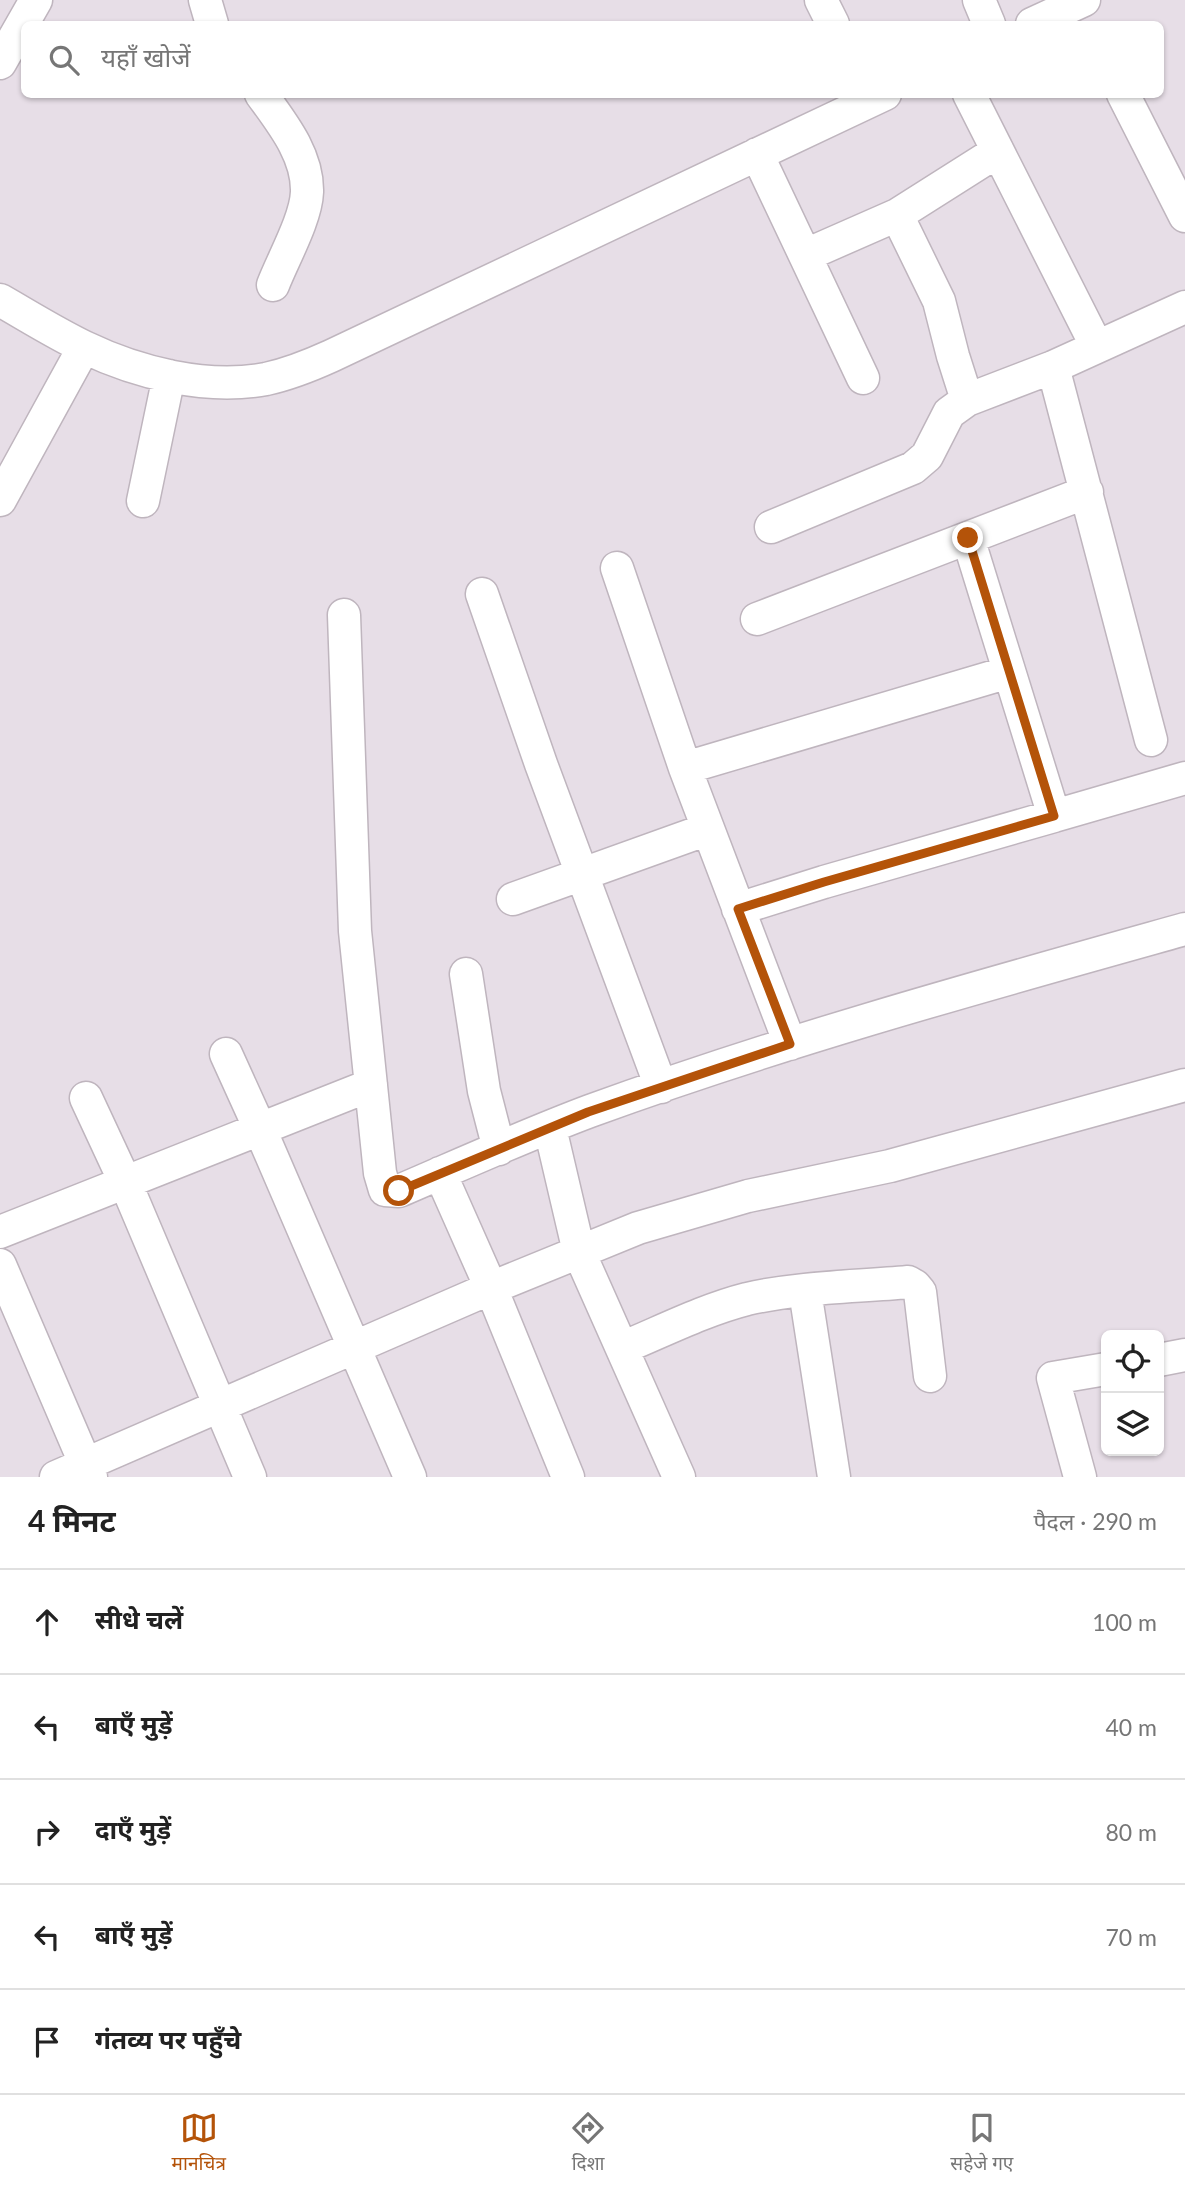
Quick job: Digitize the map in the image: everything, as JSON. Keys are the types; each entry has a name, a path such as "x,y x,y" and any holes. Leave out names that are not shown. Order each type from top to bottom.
{"street":[{"path":"24,21 36,0"},
{"path":"205,0 211,21"},
{"path":"821,0 832,21"},
{"path":"979,0 988,21"},
{"path":"1042,21 1082,9"},
{"path":"0,63 21,26"},
{"path":"264,98 295,145 306,175 307,194 303,212 272,285"},
{"path":"0,300 84,347 121,362 169,376 216,382 263,379 296,371 343,351 872,98"},
{"path":"971,98 1097,346"},
{"path":"1125,98 1185,216"},
{"path":"806,255 897,215 998,151"},
{"path":"757,154 863,378"},
{"path":"897,215 939,300 967,400"},
{"path":"771,527 914,468 927,456 949,413 967,400 1053,367 1185,307"},
{"path":"0,500 84,347"},
{"path":"1053,367 1151,740"},
{"path":"143,501 169,376"},
{"path":"757,619 1087,492"},
{"path":"968,538 1054,816"},
{"path":"617,568 685,768 790,1044"},
{"path":"482,594 661,1087"},
{"path":"344,615 355,931 380,1173 385,1190 399,1191 588,1112 790,1044 908,1007 1185,929"},
{"path":"685,768 1009,672"},
{"path":"738,909 1185,778"},
{"path":"513,899 708,829"},
{"path":"466,974 484,1091 499,1149"},
{"path":"226,1054 410,1477"},
{"path":"0,1233 371,1085"},
{"path":"56,1477 88,1471 219,1406 491,1288 638,1228 748,1196 890,1166 1185,1085"},
{"path":"86,1098 126,1184 250,1477"},
{"path":"550,1128 579,1252 679,1477"},
{"path":"440,1173 491,1288 568,1477"},
{"path":"0,1265 88,1471"},
{"path":"622,1348 699,1316 747,1300 805,1291 908,1282 920,1292 930,1377"},
{"path":"805,1291 834,1477"},
{"path":"1164,1359 1185,1355"},
{"path":"1080,1477 1053,1378 1101,1370"}],"route":[{"path":"399,1191 588,1112 790,1044 738,909 1054,816 968,538"}]}
